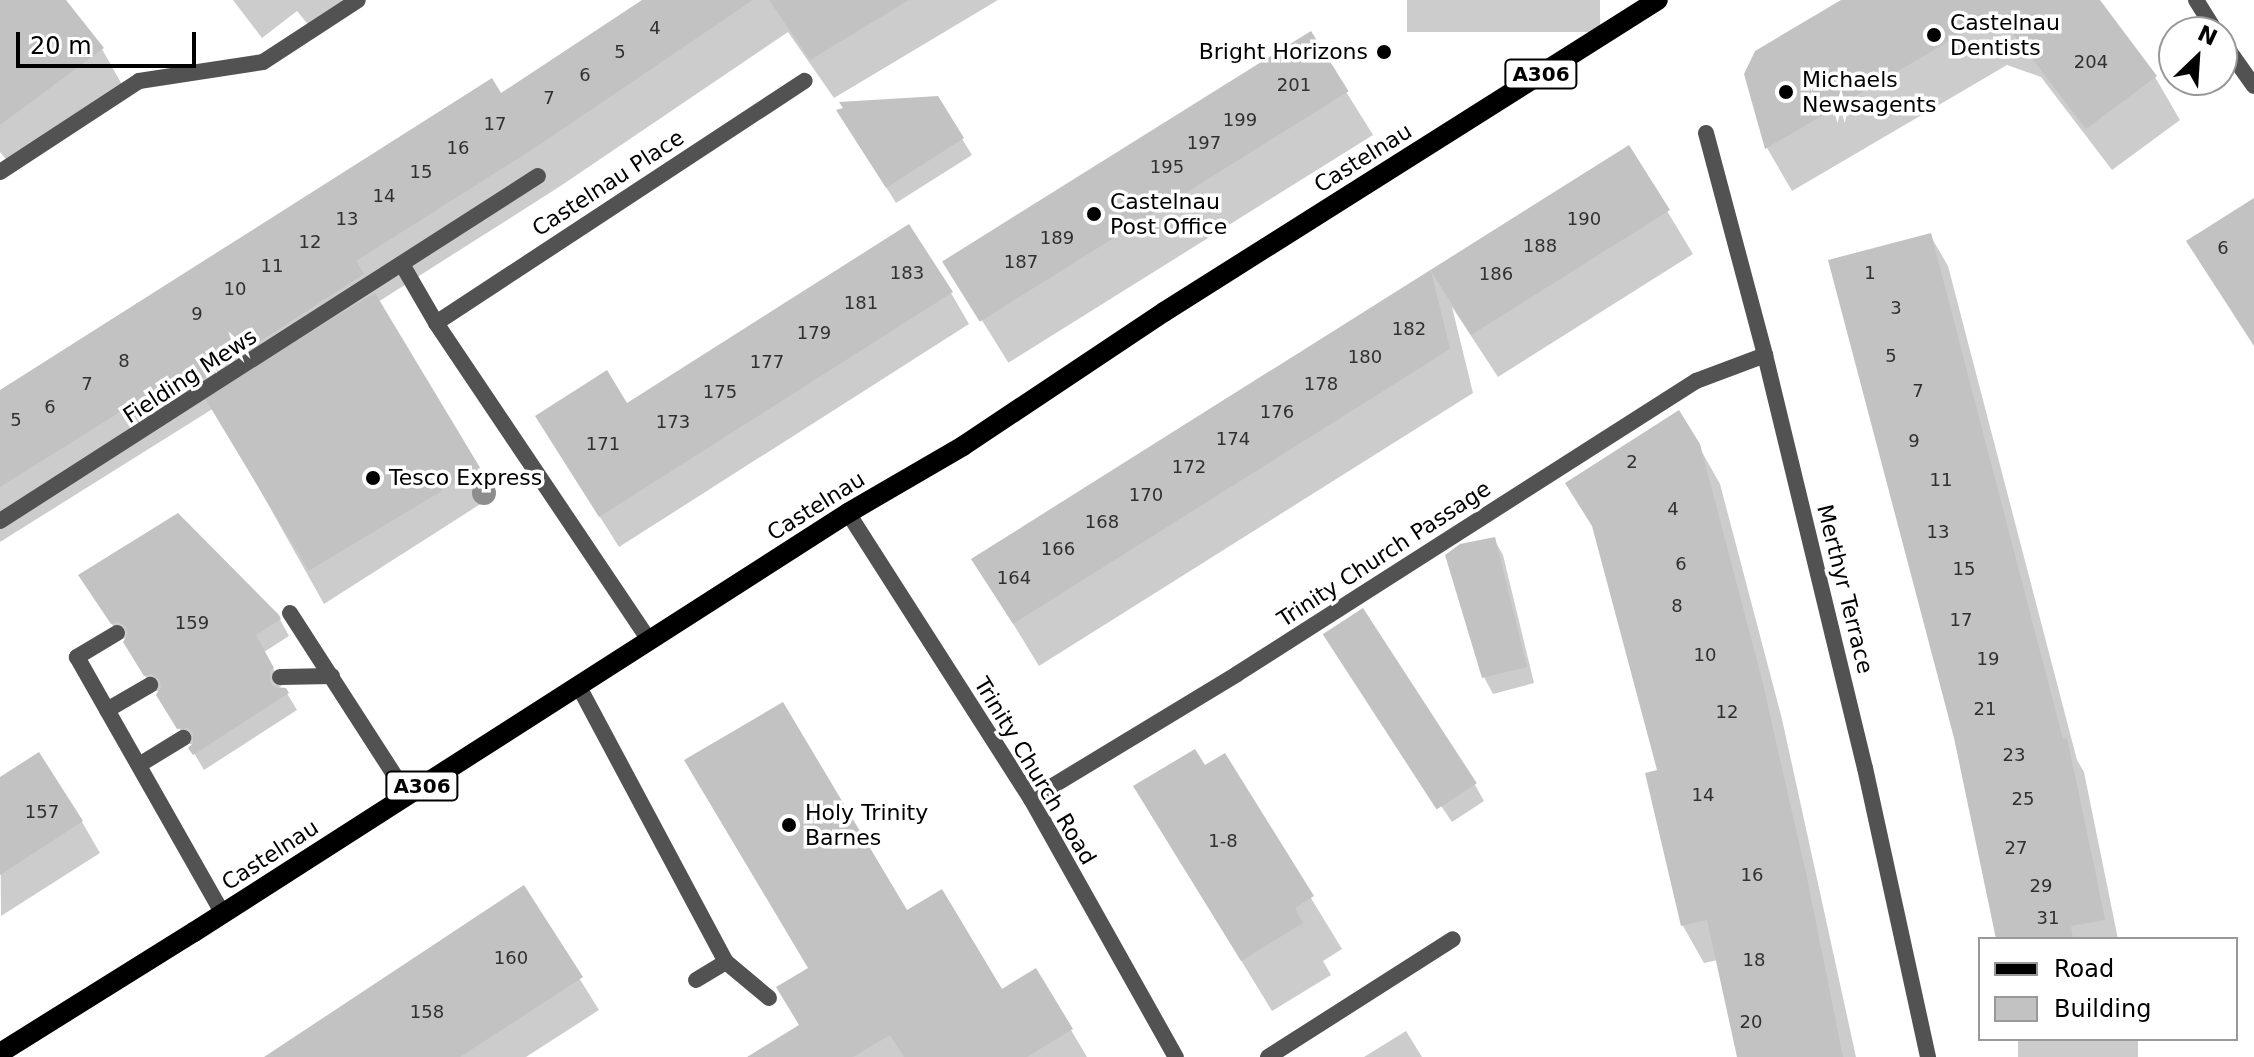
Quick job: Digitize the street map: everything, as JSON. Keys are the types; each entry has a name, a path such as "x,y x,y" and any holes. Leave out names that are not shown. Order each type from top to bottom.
{"main road":[{"name":"Castelnau","path":"0,1053 408,796 648,639 848,513 963,446 1164,312 1658,0"}],"street":[{"path":"0,172 139,81 263,62 358,0"},
{"path":"2238,64 2254,86"},
{"name":"Castelnau Place","path":"436,323 805,81"},
{"name":"Merthyr Terrace","path":"1706,133 1765,355 1865,768 1928,1057"},
{"name":"Fielding Mews","path":"0,521 403,266 538,176"},
{"path":"403,266 436,323 648,639"},
{"name":"Trinity Church Passage","path":"1031,799 1237,674 1696,381 1765,355"},
{"name":"Trinity Church Road","path":"848,513 1031,799 1176,1057"},
{"path":"290,613 408,796"},
{"path":"117,633 77,657 223,914"},
{"path":"280,677 332,676"},
{"path":"107,710 150,685"},
{"path":"578,685 726,962 769,998"},
{"path":"139,765 183,738"},
{"path":"1268,1057 1453,939"},
{"path":"696,980 726,962"}],"building":[{"path":"0,0 66,0 104,48 0,125"},
{"path":"642,0 753,0 536,147 356,261 364,274 197,382 189,369 0,487 0,390 492,78 501,93"},
{"path":"769,0 909,0 810,60"},
{"path":"1841,0 2100,0 2157,76 2086,129 1997,13 1765,149 1744,74 1755,51"},
{"path":"1311,31 1349,91 980,322 942,262"},
{"path":"938,96 964,138 886,188 836,110 843,108 839,102"},
{"path":"1629,145 1670,210 1471,335 1431,271 1450,349 1013,624 971,559"},
{"path":"2254,198 2254,346 2186,241"},
{"path":"909,224 953,292 599,517 535,416 607,370 627,403"},
{"path":"1931,233 2063,739 2067,738 2095,870 2105,920 2071,926 2073,937 1996,937 1954,738 1828,260"},
{"path":"375,293 480,468 309,571 204,396"},
{"path":"1679,410 1700,444 1762,680 1807,878 1843,1057 1737,1057 1707,920 1681,926 1645,773 1657,770 1592,526 1565,483"},
{"path":"178,513 279,615 281,619 256,635 274,668 270,672 270,682 275,687 286,688 289,693 193,755 188,748 193,743 193,733 188,728 177,729 156,695 161,686 159,679 151,674 144,676 123,642 128,634 126,627 118,622 111,624 78,575"},
{"path":"1495,537 1527,667 1482,678 1445,555 1460,544"},
{"path":"1363,608 1477,783 1437,809 1323,634"},
{"name":"Holy Trinity Barnes","path":"783,702 907,910 942,889 1002,989 1036,968 1073,1029 1027,1057 904,1057 890,1035 853,1057 747,1057 799,1025 776,987 808,968 684,760"},
{"path":"1195,749 1205,765 1225,753 1314,896 1295,908 1303,923 1241,961 1133,786"},
{"path":"39,752 83,821 0,875 0,777"},
{"path":"524,885 583,977 460,1057 264,1057"}],"place":[{"name":"Castelnau Dentists","path":"1934,35"},
{"name":"Bright Horizons","path":"1384,52"},
{"name":"Michaels Newsagents","path":"1786,92"},
{"name":"Castelnau Post Office","path":"1094,214"},
{"name":"Tesco Express","path":"373,478"},
{"name":"Holy Trinity Barnes","path":"789,825"}]}
